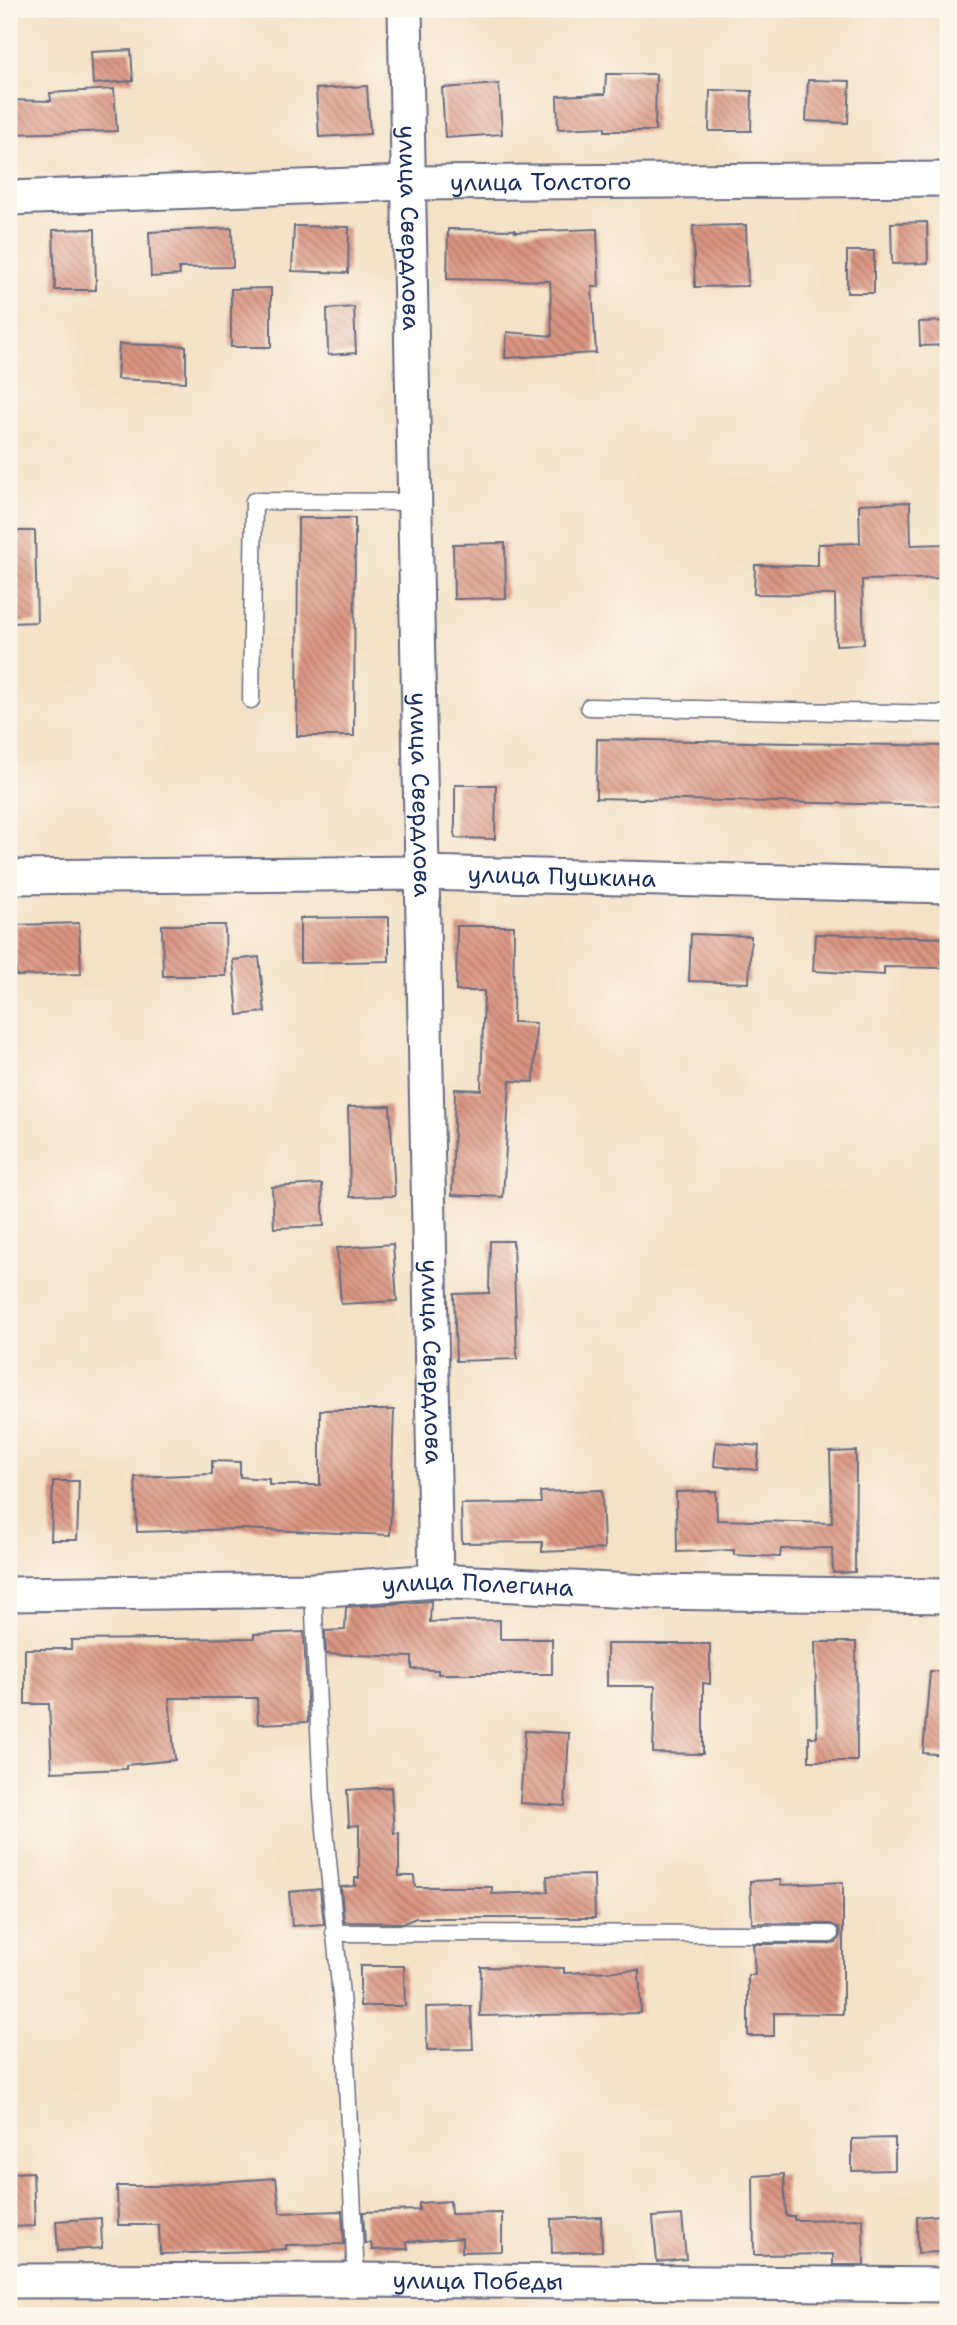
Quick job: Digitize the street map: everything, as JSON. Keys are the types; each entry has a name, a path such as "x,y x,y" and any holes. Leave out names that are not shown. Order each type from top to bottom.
{"street":[{"name":"улица Свердлова","path":"405,9 436,1581"},
{"name":"улица Толстого","path":"9,198 407,183 948,179"},
{"name":"улица Пушкина","path":"9,877 421,873 948,886"},
{"name":"улица Полегина","path":"9,1594 313,1590 436,1581 649,1592 948,1596"},
{"name":"улица Победы","path":"9,2281 356,2280 948,2286"}],"lane":[{"path":"251,699 254,501 414,502"},
{"path":"589,707 948,714"},
{"path":"313,1590 322,1798 345,2038 356,2280"},
{"path":"334,1933 830,1934"}],"building":[{"path":"131,50 133,81 93,84 91,52"},
{"path":"606,74 656,74 655,131 605,131 605,127 558,129 557,96 605,94"},
{"path":"808,80 850,81 848,123 806,121"},
{"path":"499,84 502,134 445,138 442,88"},
{"path":"367,86 370,134 319,137 316,89"},
{"path":"114,89 117,131 9,134 9,100 51,101 50,93"},
{"path":"710,90 752,91 751,131 709,131"},
{"path":"927,222 928,263 892,264 891,223"},
{"path":"746,225 748,286 695,287 693,226"},
{"path":"294,226 349,227 348,273 292,271"},
{"path":"232,228 233,267 179,268 180,275 151,277 149,232"},
{"path":"95,229 96,290 55,290 53,230"},
{"path":"448,229 515,232 597,229 599,287 592,287 596,353 505,358 507,332 552,336 550,281 447,279"},
{"path":"847,251 874,251 874,293 847,293"},
{"path":"271,288 271,347 231,347 231,289"},
{"path":"354,307 356,353 328,355 327,309"},
{"path":"948,321 948,345 920,346 919,322"},
{"path":"119,344 186,346 186,382 117,379"},
{"path":"910,502 911,545 948,544 948,578 862,580 864,644 836,645 835,595 754,594 755,565 818,566 818,544 860,543 859,504"},
{"path":"298,518 355,518 354,736 297,736"},
{"path":"9,531 35,531 37,622 9,623"},
{"path":"505,543 506,598 454,599 453,544"},
{"path":"597,739 948,746 948,806 596,798"},
{"path":"455,785 496,785 495,839 455,838"},
{"path":"389,917 389,961 300,963 300,918"},
{"path":"79,923 81,974 16,976 15,925"},
{"path":"162,925 225,925 226,976 163,976"},
{"path":"457,926 514,926 513,1022 536,1023 534,1082 510,1081 503,1197 452,1195 455,1089 481,1090 484,991 456,991"},
{"path":"691,934 751,936 749,983 689,981"},
{"path":"815,934 946,938 945,968 884,967 884,975 813,971"},
{"path":"259,957 265,1012 238,1015 233,960"},
{"path":"390,1106 395,1196 350,1197 348,1107"},
{"path":"322,1184 324,1226 274,1228 272,1187"},
{"path":"490,1241 513,1241 517,1359 456,1361 454,1294 489,1293"},
{"path":"393,1244 397,1301 341,1304 337,1248"},
{"path":"320,1410 394,1410 390,1535 239,1529 137,1532 135,1477 212,1474 212,1461 240,1462 240,1477 269,1479 269,1485 320,1485"},
{"path":"716,1442 759,1446 757,1470 714,1466"},
{"path":"856,1451 855,1572 833,1573 832,1548 781,1549 780,1557 734,1555 734,1550 677,1552 676,1492 716,1491 717,1520 832,1523 830,1452"},
{"path":"53,1481 79,1481 77,1540 51,1540"},
{"path":"602,1490 604,1549 542,1552 542,1542 462,1543 461,1504 541,1503 540,1492"},
{"path":"431,1601 430,1622 500,1620 500,1639 552,1639 552,1674 438,1674 438,1670 412,1669 412,1657 326,1654 325,1631 345,1630 346,1607"},
{"path":"304,1632 308,1722 258,1724 257,1698 169,1698 175,1760 126,1765 126,1769 52,1772 49,1704 25,1704 25,1649 71,1649 71,1640 254,1638 254,1634"},
{"path":"815,1642 856,1642 857,1761 809,1761 809,1737 817,1737"},
{"path":"607,1644 710,1644 710,1684 703,1683 703,1754 653,1753 655,1686 607,1686"},
{"path":"930,1671 948,1672 948,1755 923,1753"},
{"path":"525,1731 569,1733 565,1806 520,1803"},
{"path":"391,1787 394,1833 399,1833 399,1876 414,1876 415,1887 492,1887 492,1894 548,1892 547,1876 594,1875 595,1918 416,1918 404,1923 344,1922 341,1887 355,1886 355,1878 359,1878 359,1825 349,1826 347,1790"},
{"path":"781,1880 781,1885 843,1882 843,2014 774,2013 774,2036 748,2036 748,1975 755,1975 753,1944 830,1944 836,1943 840,1935 839,1928 831,1924 752,1923 750,1881"},
{"path":"320,1889 324,1924 292,1926 289,1892"},
{"path":"360,1966 404,1966 405,2006 360,2006"},
{"path":"481,1967 564,1968 564,1973 639,1970 641,2013 480,2016"},
{"path":"471,2006 473,2049 427,2050 426,2007"},
{"path":"895,2138 895,2170 852,2171 852,2139"},
{"path":"33,2172 35,2226 9,2227 9,2173"},
{"path":"784,2174 786,2216 794,2216 794,2220 863,2219 864,2265 833,2265 833,2254 754,2255 753,2176"},
{"path":"276,2178 280,2213 342,2211 344,2244 286,2245 286,2249 256,2251 160,2254 159,2225 118,2225 117,2186 164,2186"},
{"path":"450,2201 451,2214 502,2213 502,2251 462,2252 462,2238 407,2242 408,2249 372,2250 371,2243 365,2243 363,2212 419,2210 419,2203"},
{"path":"682,2215 686,2259 657,2262 653,2217"},
{"path":"941,2215 942,2252 918,2253 917,2217"},
{"path":"601,2217 602,2251 552,2253 551,2219"},
{"path":"101,2218 102,2248 58,2251 56,2221"}]}
